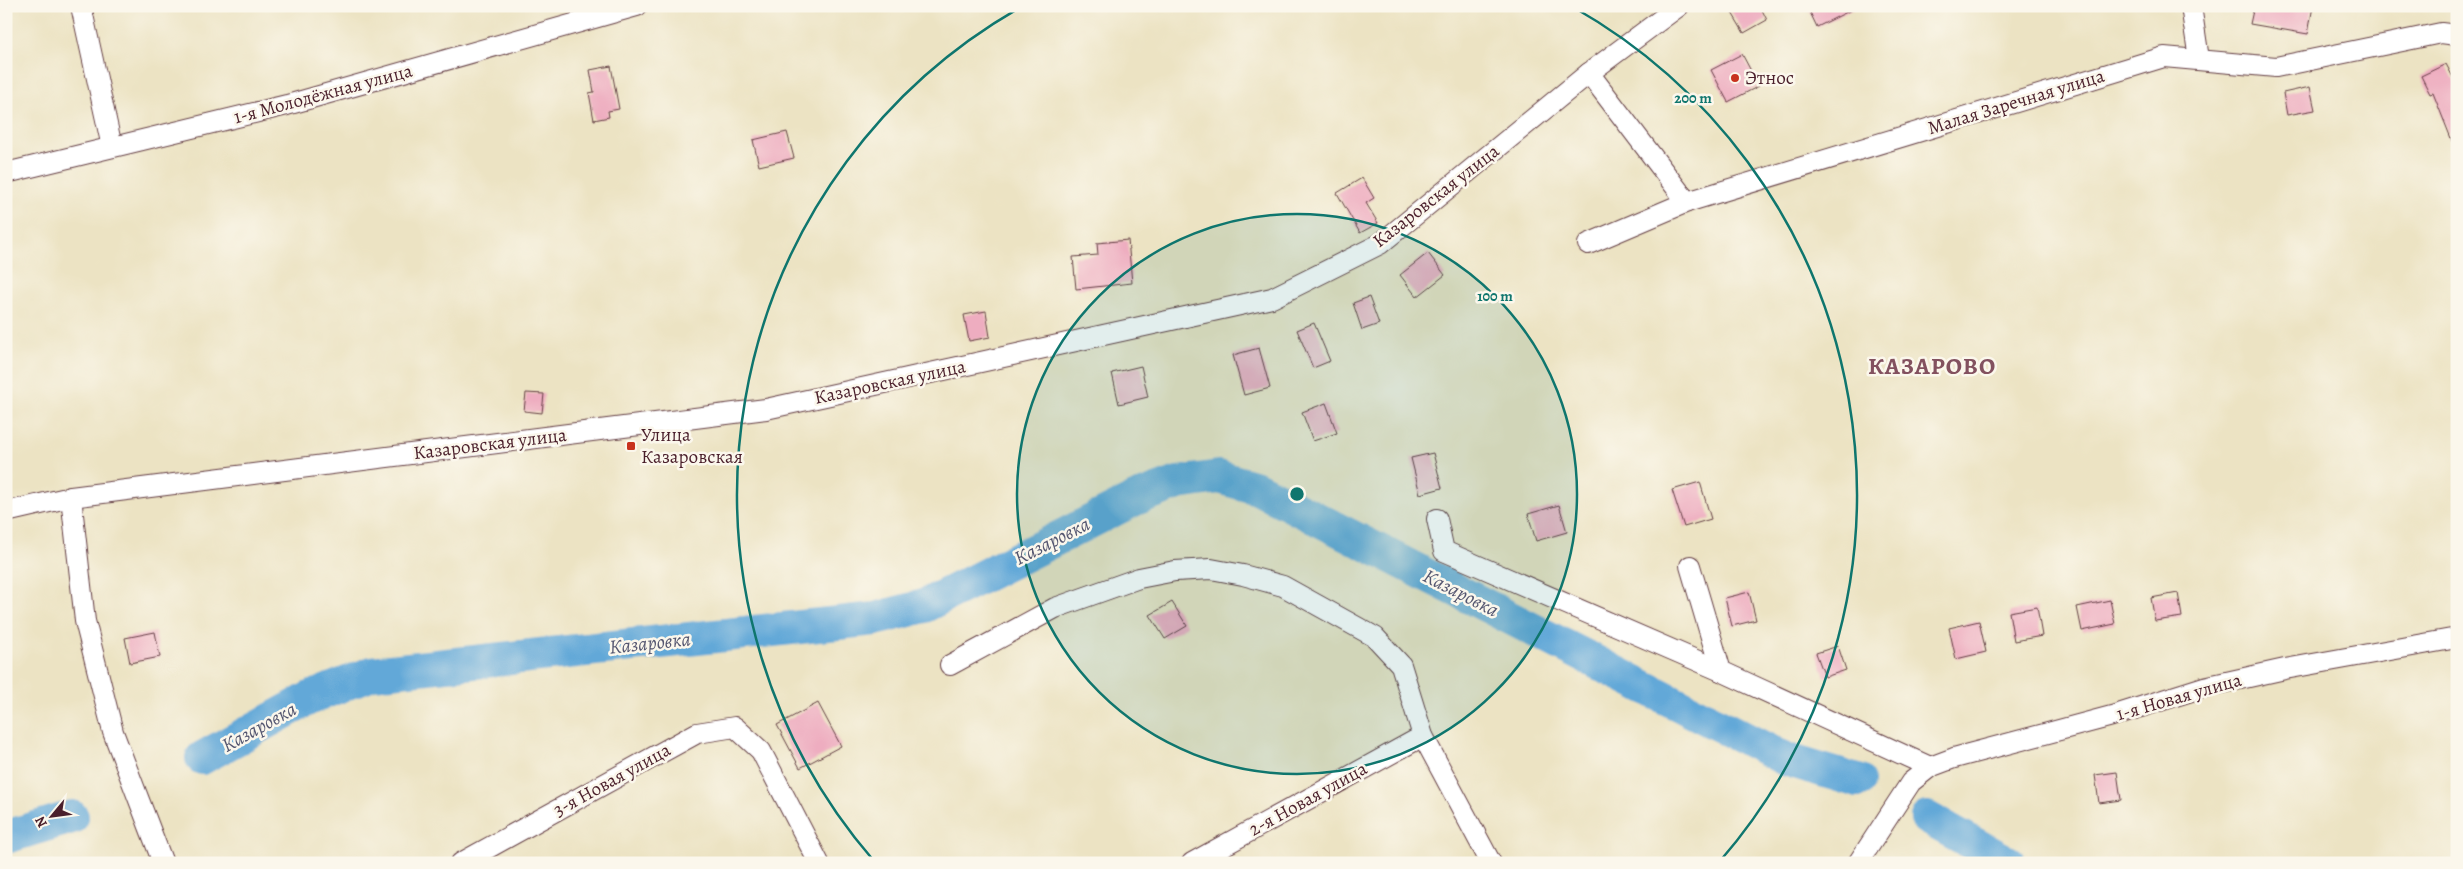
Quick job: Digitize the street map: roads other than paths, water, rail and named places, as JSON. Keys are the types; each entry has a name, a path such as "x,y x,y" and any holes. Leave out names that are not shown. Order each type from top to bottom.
{"street":[{"path":"81,6 112,147"},
{"name":"1-я Молодёжная улица","path":"6,173 287,105 638,6"},
{"name":"Казаровская улица","path":"6,512 71,497 766,409 1272,298 1380,244 1589,73 1679,6"},
{"path":"2191,6 2199,59"},
{"name":"Малая Заречная улица","path":"1588,244 1687,202 2164,57 2276,67 2441,32 2457,35"},
{"path":"1589,73 1687,202"},
{"path":"71,497 85,621 114,732 163,863"},
{"path":"1437,519 1444,551 1720,671 1930,767"},
{"path":"1690,566 1720,671"},
{"path":"950,665 1055,608 1139,578 1176,571 1211,569 1243,574 1283,586 1375,637 1401,665 1423,736 1491,863"},
{"name":"1-я Новая улица","path":"1858,863 1911,782 1930,767 1954,758 2112,716 2204,687 2285,669 2457,638"},
{"name":"3-я Новая улица","path":"461,863 697,733 735,727 761,751 819,863"},
{"name":"2-я Новая улица","path":"1192,863 1423,736"}],"waterway":[{"name":"Казаровка","path":"202,758 310,698 372,673 875,619 924,606 1135,499 1178,483 1219,477 1257,488 1785,759 1858,781"},
{"name":"Казаровка","path":"6,837 72,817"},
{"name":"Казаровка","path":"1927,818 2009,863"}],"place":[{"name":"Этнос","path":"1735,78"},
{"name":"Улица Казаровская","path":"631,446"}],"district":[{"name":"КАЗАРОВО","path":"1932,366"}]}
